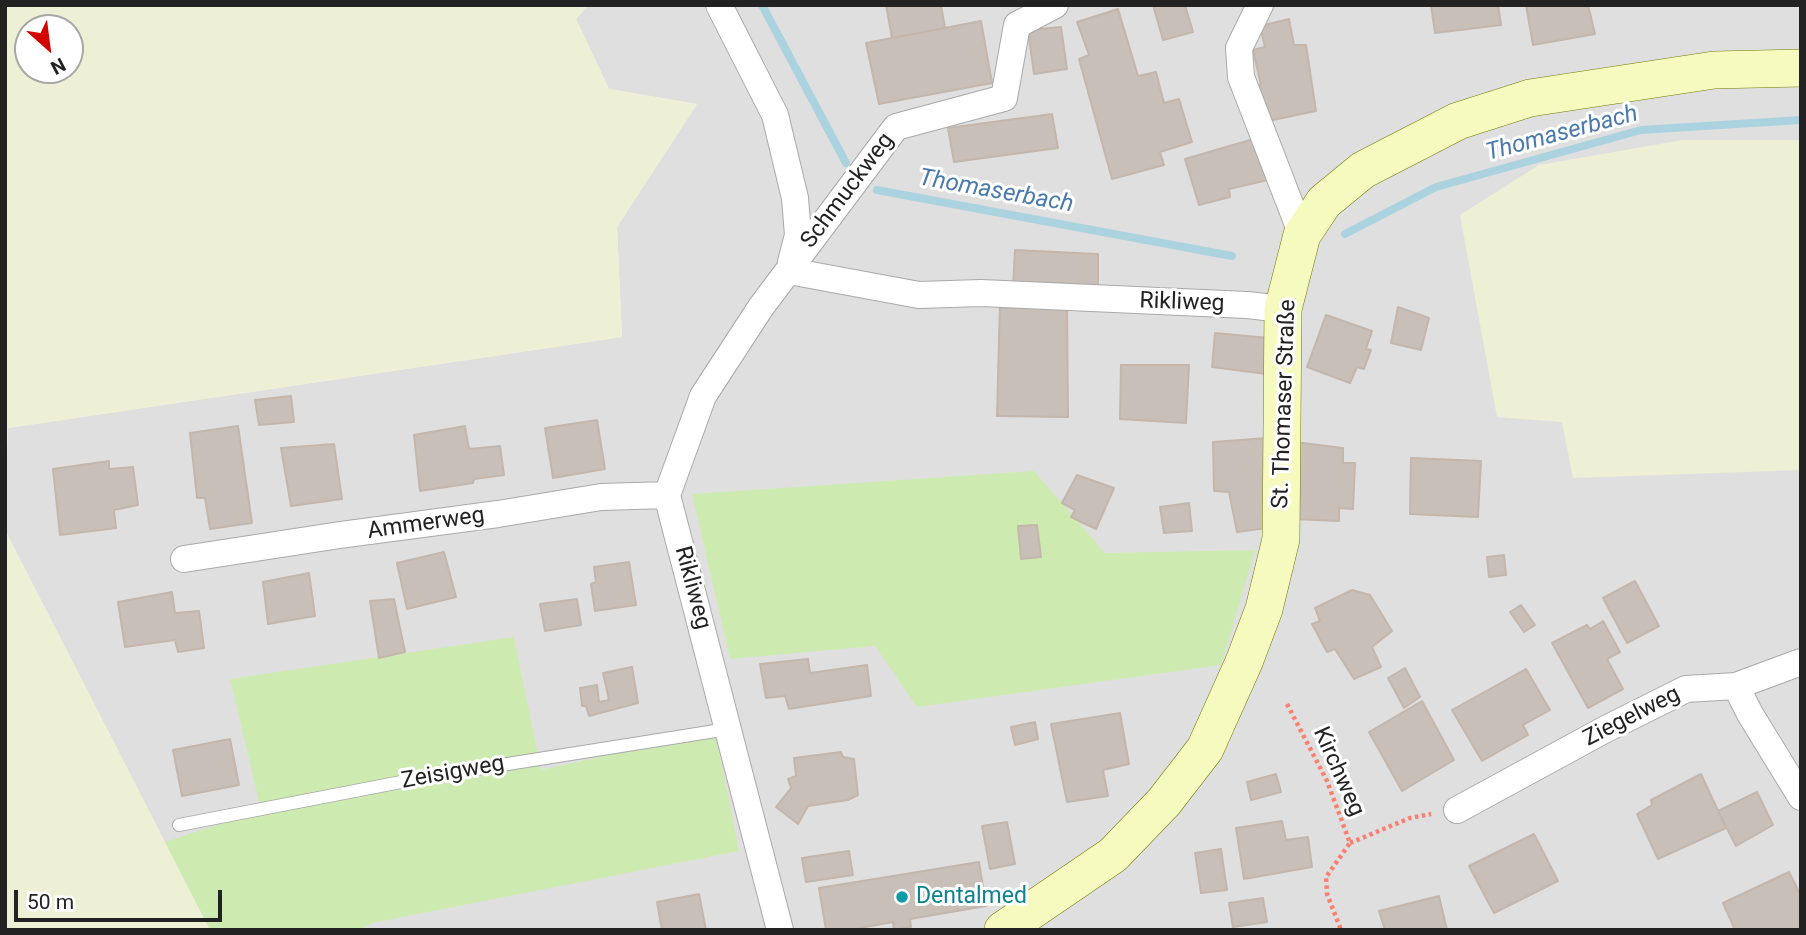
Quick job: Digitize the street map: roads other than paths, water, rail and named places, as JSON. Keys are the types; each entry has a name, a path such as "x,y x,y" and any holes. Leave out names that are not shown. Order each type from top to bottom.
{"main road":[{"name":"St. Thomaser Straße","path":"1003,930 1113,855 1164,802 1205,749 1264,609 1281,539 1283,309 1301,235 1324,202 1363,170 1458,121 1530,98 1714,70 1801,68"}],"street":[{"path":"667,495 703,396 761,307 789,271 797,235 795,198 775,115 719,5"},
{"name":"Schmuckweg","path":"789,271 896,127 1004,98 1017,25 1055,5"},
{"path":"1261,5 1239,48 1241,77 1301,235"},
{"name":"Rikliweg","path":"789,271 919,295 981,293 1283,309"},
{"name":"Rikliweg","path":"667,495 780,930"},
{"name":"Ammerweg","path":"184,559 601,497 667,495"},
{"name":"Ziegelweg","path":"1457,810 1686,689 1736,686 1801,662"},
{"path":"1736,686 1801,797"}],"lane":[{"name":"Zeisigweg","path":"179,825 432,776 729,729"}],"waterway":[{"name":"Thomaserbach","path":"762,5 846,163"},
{"name":"Thomaserbach","path":"1345,234 1436,187 1641,130 1801,120"},
{"name":"Thomaserbach","path":"877,190 1232,256"}],"place":[{"name":"Dentalmed","path":"902,897"}]}
